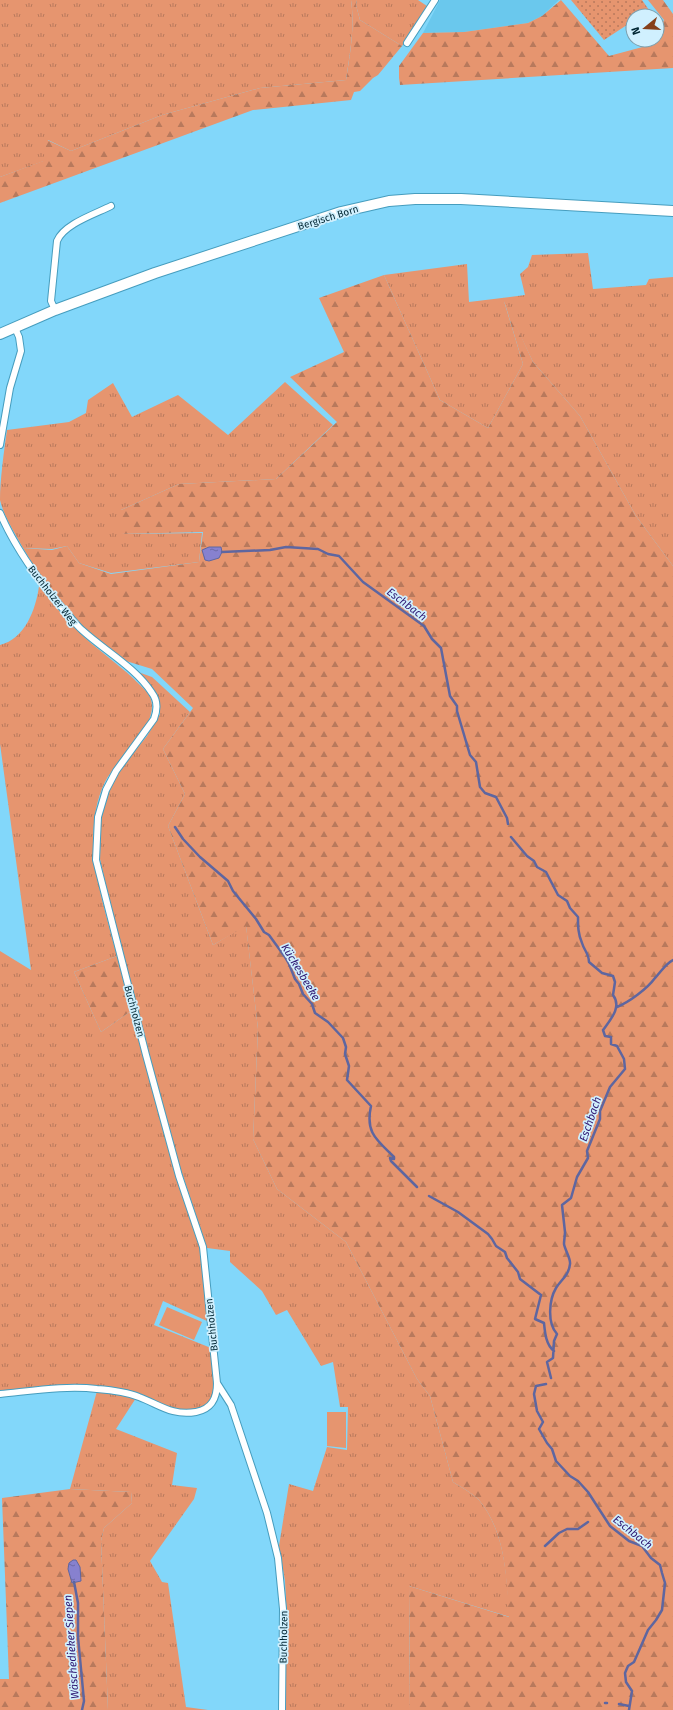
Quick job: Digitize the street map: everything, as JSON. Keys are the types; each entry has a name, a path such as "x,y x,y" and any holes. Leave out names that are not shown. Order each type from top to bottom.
{"main road":[{"name":"Bergisch Born","path":"0,334 55,310 155,273 341,212 389,201 415,199 461,199 673,210"}],"street":[{"path":"407,43 435,0"},
{"path":"55,310 51,301 57,241 60,234 68,227 111,206"},
{"path":"0,444 10,388 21,351 19,336 15,328"},
{"name":"Buchholzer Weg","path":"0,513 31,567 57,602 81,630 122,663"},
{"name":"Buchholzen","path":"0,1394 72,1388 97,1389 138,1396 166,1410 190,1413 202,1411 211,1404 217,1395 203,1247 175,1162 96,860 98,817 106,790 116,771 150,726 157,709 152,692 122,663"},
{"name":"Buchholzen","path":"217,1383 231,1405 267,1513 278,1558 283,1609 282,1710"}],"shaded area":[{"path":"440,0 559,0 542,16 528,23 464,32 423,33"}],"green space":[{"path":"0,0 351,0 352,30 346,80 260,88 162,115 71,151 48,140 44,161 0,177"},
{"path":"351,0 357,0 356,5 360,20 402,46 378,75 360,91 354,92 351,100 253,110 0,203 0,177 43,161 47,140 71,151 162,115 260,88 346,80 352,30"},
{"path":"357,0 418,0 427,6 402,46 360,20 356,5"},
{"path":"561,0 609,56 639,48 665,48 665,8 654,8 648,0 663,0 673,14 673,68 400,85 399,66 423,33 464,32 528,23 542,16"},
{"path":"571,0 642,0 648,8 625,8 625,26 604,40"},
{"path":"588,253 593,289 646,285 649,279 673,277 673,566 636,516 580,416 533,362 504,301 523,364 488,428 440,400 384,275 467,264 469,302 525,295 520,274 528,267 532,255"},
{"path":"384,275 440,400 488,428 523,364 503,297 533,362 580,416 636,516 673,566 673,1710 410,1710 409,1586 509,1617 507,1586 500,1541 495,1526 479,1500 453,1482 430,1396 417,1379 346,1242 277,1189 253,1139 258,1029 246,926 213,945 168,826 185,794 163,749 193,708 152,669 126,661 83,629 48,589 23,548 52,550 67,546 79,563 111,574 199,562 203,532 121,534 121,510 179,484 276,479 337,422 290,377 344,352 319,298"},
{"path":"285,382 333,425 276,479 179,484 121,510 121,534 202,533 199,562 111,573 79,563 67,546 52,549 23,548 7,519 0,500 1,475 7,430 69,422 86,413 88,400 113,383 132,417 178,395 228,435"},
{"path":"39,586 74,627 149,694 152,707 150,718 144,730 105,782 97,803 94,824 96,869 100,891 117,956 74,972 101,1032 131,1011 179,1185 201,1249 207,1321 163,1301 154,1325 211,1348 214,1391 211,1400 205,1406 196,1410 178,1410 97,1387 0,1392 0,951 31,970 0,744 0,645 9,642 23,630 32,613"},
{"path":"138,672 152,677 190,712 163,749 185,794 168,826 213,945 246,925 258,1029 253,1139 277,1189 346,1242 417,1379 430,1396 453,1482 479,1500 495,1526 500,1541 506,1571 510,1617 409,1586 410,1710 285,1710 287,1619 285,1581 279,1546 289,1484 313,1491 327,1447 347,1450 348,1407 340,1407 333,1362 321,1366 287,1310 276,1315 262,1291 230,1262 230,1251 207,1248 178,1161 119,942 100,859 101,814 109,790 118,772 147,736 160,714 158,697"},
{"path":"117,956 131,1011 101,1032 74,972"},
{"path":"167,1307 202,1322 194,1340 159,1325"},
{"path":"97,1391 136,1398 116,1429 177,1453 172,1485 197,1488 194,1499 150,1561 162,1582 168,1583 186,1707 208,1710 108,1710 101,1541 104,1528 132,1503 131,1492 70,1489"},
{"path":"327,1412 346,1412 346,1448 327,1446"},
{"path":"70,1489 131,1492 132,1503 104,1528 101,1541 108,1710 0,1710 0,1679 9,1679 2,1498"}],"water":[{"path":"209,547 221,547 222,552 219,558 209,561 205,560 202,550"},
{"path":"76,1560 80,1567 81,1581 72,1583 68,1569 69,1563"}],"waterway":[{"name":"Eschbach","path":"222,552 270,550 286,547 318,549 328,554 339,556 363,582 424,626 432,639 441,648 450,696 457,706 457,711 470,755 476,762 480,787 485,793 496,797 507,818 508,824"},
{"name":"Kückesbeeke","path":"175,827 183,839 200,857 228,881 233,891 285,957 303,994 312,1004 315,1013 328,1022 343,1038 346,1047 345,1054 349,1066 347,1080 371,1106 371,1130 382,1146 394,1157 394,1159 390,1158 391,1161 417,1187"},
{"name":"Eschbach","path":"511,837 527,856 534,861 537,867 546,872 558,895 567,901 570,908 578,917 580,936 589,962 602,973 613,976 615,982 613,995 616,1008 603,1030 605,1036 611,1037 611,1044 617,1046 624,1059 625,1069 610,1087 600,1111 600,1119 587,1151 588,1158 577,1177 571,1198 562,1205 565,1232 564,1244 570,1264 566,1274 556,1288 552,1299 550,1318 557,1334 554,1341 553,1358 547,1362 551,1378"},
{"path":"617,1007 643,991 665,966 673,960"},
{"name":"Kückesbeeke","path":"429,1196 458,1212 488,1234 496,1246 505,1252 507,1258 518,1272 520,1279 541,1295 535,1319 544,1323 545,1335 549,1346 554,1351"},
{"name":"Eschbach","path":"546,1384 536,1386 534,1394 537,1411 543,1422 539,1429 552,1449 556,1461 588,1492 610,1526 629,1541 642,1546 651,1558 660,1565 665,1583 662,1610 648,1630 634,1662 628,1666 625,1673 626,1682 632,1691 629,1710"},
{"path":"545,1546 559,1533 567,1529 578,1529 588,1522"},
{"name":"Wäschedieker Siepen","path":"74,1582 78,1603 78,1637 84,1701 82,1710"},
{"path":"619,1704 629,1706"}]}
